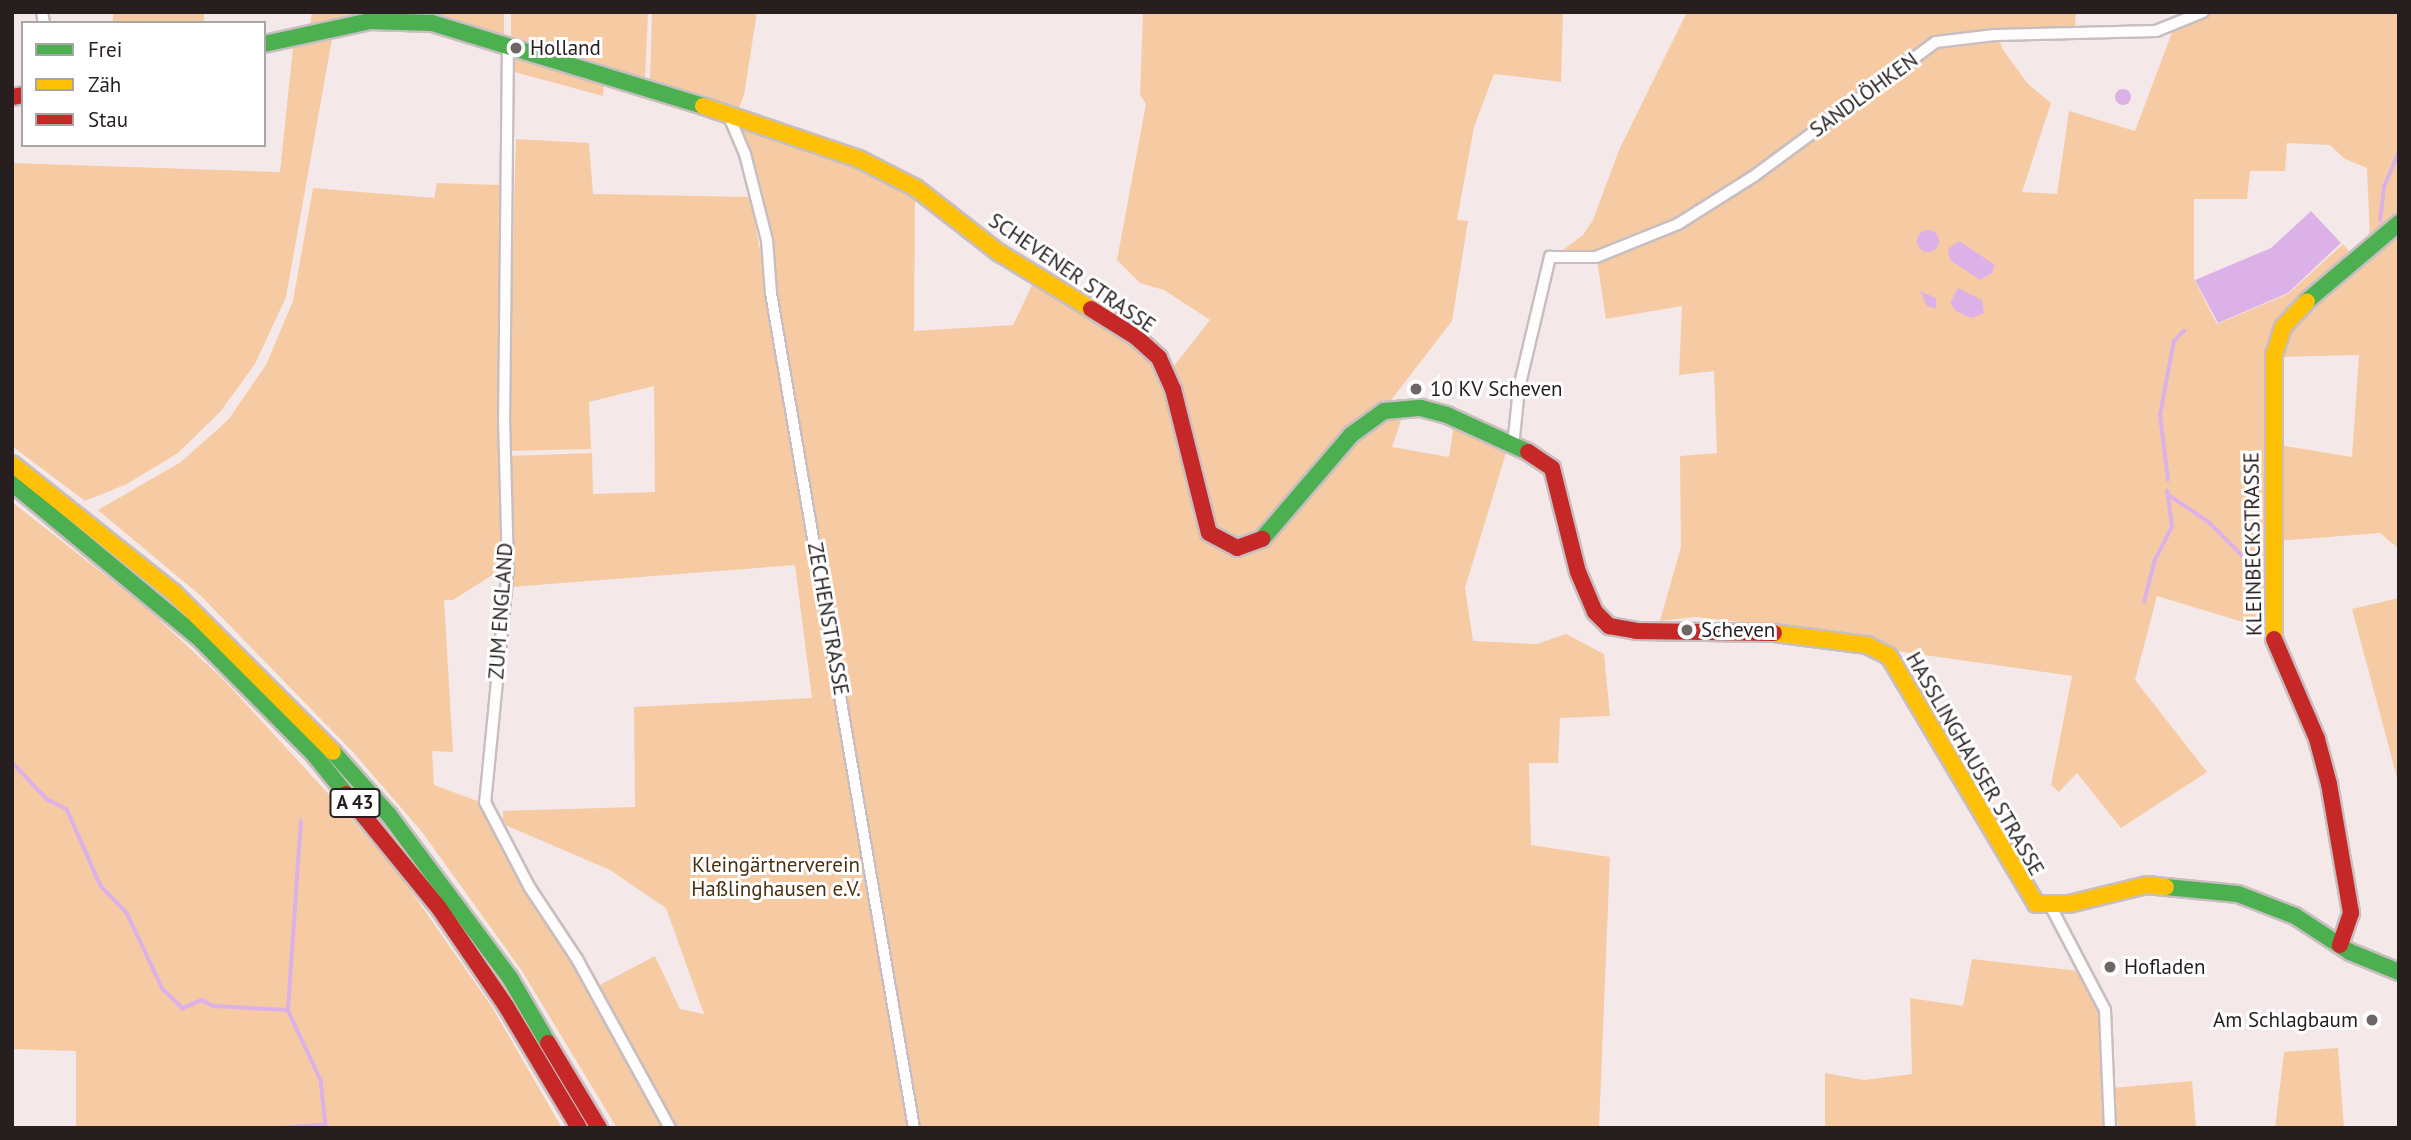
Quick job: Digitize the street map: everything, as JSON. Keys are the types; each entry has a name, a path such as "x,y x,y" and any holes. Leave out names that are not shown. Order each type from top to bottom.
{"main road":[{"name":"SCHEVENER STRASSE","path":"266,44 345,25 411,19 508,45 728,114 895,176 998,252 1136,337 1159,358 1173,389 1200,508 1209,533 1228,547 1267,537 1351,435 1384,411 1433,410 1541,458 1555,473 1567,539 1584,588 1598,618 1617,629"},
{"name":"KLEINBECKSTRASSE","path":"2340,945 2351,913 2329,784 2317,739 2272,633 2274,355 2283,327 2307,300 2399,223"},
{"name":"A 43","path":"12,464 173,592 302,717 389,815 510,978 599,1128"},
{"name":"A 43","path":"12,483 201,640 312,752 439,908 506,1006 579,1128"},
{"name":"HASSLINGHAUSER STRASSE","path":"1617,629 1785,631 1853,641 1889,656 1907,680 2024,890 2036,904 2051,907"},
{"path":"2051,907 2125,887 2167,884 2216,890 2258,901 2295,916 2340,945 2399,972"}],"street":[{"name":"SANDLÖHKEN","path":"1513,447 1519,388 1550,257 1596,257 1678,224 1754,176 1936,42 1995,35 2156,31 2203,12"},
{"name":"ZUM ENGLAND","path":"508,45 503,417 508,569 485,802 530,888 589,981 670,1128"},
{"name":"ZECHENSTRASSE","path":"728,114 745,154 766,240 772,293 914,1128"},
{"path":"2051,907 2105,1010 2110,1128"}],"green space":[{"path":"113,12 204,12 204,21 113,21"},
{"path":"312,12 376,12 310,23"},
{"path":"421,12 504,12 504,35 438,15"},
{"path":"511,12 648,12 645,79 511,36"},
{"path":"652,12 757,12 744,95 737,112 650,83"},
{"path":"1143,12 1563,12 1561,82 1494,74 1474,127 1457,220 1468,221 1452,321 1385,408 1266,535 1238,545 1211,532 1170,371 1210,320 1164,290 1140,283 1117,260 1146,104 1140,95"},
{"path":"1687,12 2076,12 2075,29 1996,32 2003,50 2028,84 2051,103 2022,192 2057,194 2069,111 2135,131 2174,27 2192,12 2399,12 2399,216 2370,240 2367,168 2345,159 2330,145 2287,143 2285,171 2250,171 2247,199 2194,199 2194,279 2217,324 2288,294 2343,244 2353,256 2281,326 2269,630 2157,596 2135,680 2207,772 2121,828 2077,773 2059,792 2051,785 2072,676 1889,650 1810,630 1695,617 1660,621 1681,547 1680,456 1717,453 1714,371 1679,375 1682,306 1606,319 1596,254 1555,256 1583,235 1593,220 1619,150"},
{"path":"332,39 286,297 255,364 220,412 178,453 127,484 85,501 12,446 12,163 280,172 293,48"},
{"path":"514,56 594,80 604,86 603,96 511,71"},
{"name":"Kleingärtnerverein Haßlinghausen e.V.","path":"738,124 846,159 915,195 914,331 1013,325 1034,281 1100,318 1157,361 1170,392 1207,534 1250,547 1353,438 1386,415 1404,412 1392,447 1449,457 1454,424 1506,453 1465,588 1473,641 1537,644 1566,634 1604,654 1610,716 1560,718 1558,763 1529,763 1531,845 1610,857 1599,1128 920,1128 846,694 841,695 908,1128 617,1128 522,971 422,832 353,752 201,596 98,510 181,462 228,420 266,365 293,301 313,188 434,198 437,183 501,185 505,567 453,600 444,600 453,752 432,751 434,785 483,803 511,862 594,988 655,956 680,1009 704,1014 666,908 610,870 503,824 503,811 635,807 634,707 812,698 795,565 510,587 506,456 592,453 593,494 655,492 654,386 589,402 591,449 507,451 516,139 589,143 593,194 750,197 763,266 774,259"},
{"path":"2399,229 2399,549 2380,533 2275,541 2278,445 2352,457 2359,355 2279,357 2286,328"},
{"path":"12,502 143,605 223,679 356,824 406,884 492,1007 562,1128 76,1128 76,1051 12,1049"},
{"path":"2399,598 2399,785 2352,609"},
{"path":"1972,959 2080,971 2102,1019 2106,1128 1825,1128 1825,1073 1864,1080 1912,1074 1910,998 1963,1006"},
{"path":"2338,1048 2344,1128 2275,1128 2284,1052"},
{"path":"2192,1081 2196,1128 2118,1128 2114,1088"}],"shaded area":[{"path":"2123,89 2129,91 2129,103 2123,105 2117,103 2115,97 2117,91"},
{"path":"2311,211 2341,243 2288,293 2218,323 2195,280 2271,248"},
{"path":"1928,230 1936,233 1939,241 1936,249 1928,252 1920,249 1917,241 1920,233"},
{"path":"1959,241 1995,265 1992,273 1980,280 1950,260 1948,249"},
{"path":"1958,288 1982,300 1984,313 1971,318 1956,311 1950,303"},
{"path":"1920,291 1936,298 1936,308 1927,306"}],"waterway":[{"path":"2380,221 2384,187 2399,151"},
{"path":"2168,480 2160,415 2174,341 2184,331"},
{"path":"2144,602 2155,560 2172,526 2167,491"},
{"path":"2170,496 2209,522 2262,575"},
{"path":"12,762 47,799 67,809 101,886 127,913 163,989 183,1008 202,1000 214,1006 288,1010 321,1080 326,1125 286,1128"},
{"path":"288,1010 301,821"}],"traffic: fast":[{"path":"266,44 370,21 432,23 703,106"},
{"path":"2307,301 2399,223"},
{"path":"1262,539 1351,435 1384,411 1421,408 1447,415 1528,452"},
{"path":"12,483 201,640 312,752 346,794"},
{"path":"333,752 389,815 510,978 548,1043"},
{"path":"2166,887 2238,894 2295,916 2350,952 2399,972"}],"traffic: slow":[{"path":"703,106 859,159 916,188 998,252 1091,309"},
{"path":"2274,639 2274,355 2283,327 2307,301"},
{"path":"12,464 173,592 333,752"},
{"path":"1774,633 1867,645 1889,656 2036,904 2069,904 2147,885 2166,887"}],"traffic: jam":[{"path":"12,97 21,95"},
{"path":"1091,309 1136,337 1159,358 1173,389 1209,533 1237,548 1262,539"},
{"path":"1528,452 1552,468 1578,572 1595,612 1609,626 1636,631 1774,633"},
{"path":"2274,639 2317,739 2329,784 2351,913 2340,945"},
{"path":"346,794 439,908 506,1006 579,1128"},
{"path":"548,1043 599,1128"}],"place":[{"name":"Holland","path":"516,48"},
{"name":"10 KV Scheven","path":"1416,389"},
{"name":"Scheven","path":"1687,630"},
{"name":"Hofladen","path":"2110,967"},
{"name":"Am Schlagbaum","path":"2372,1020"}]}
